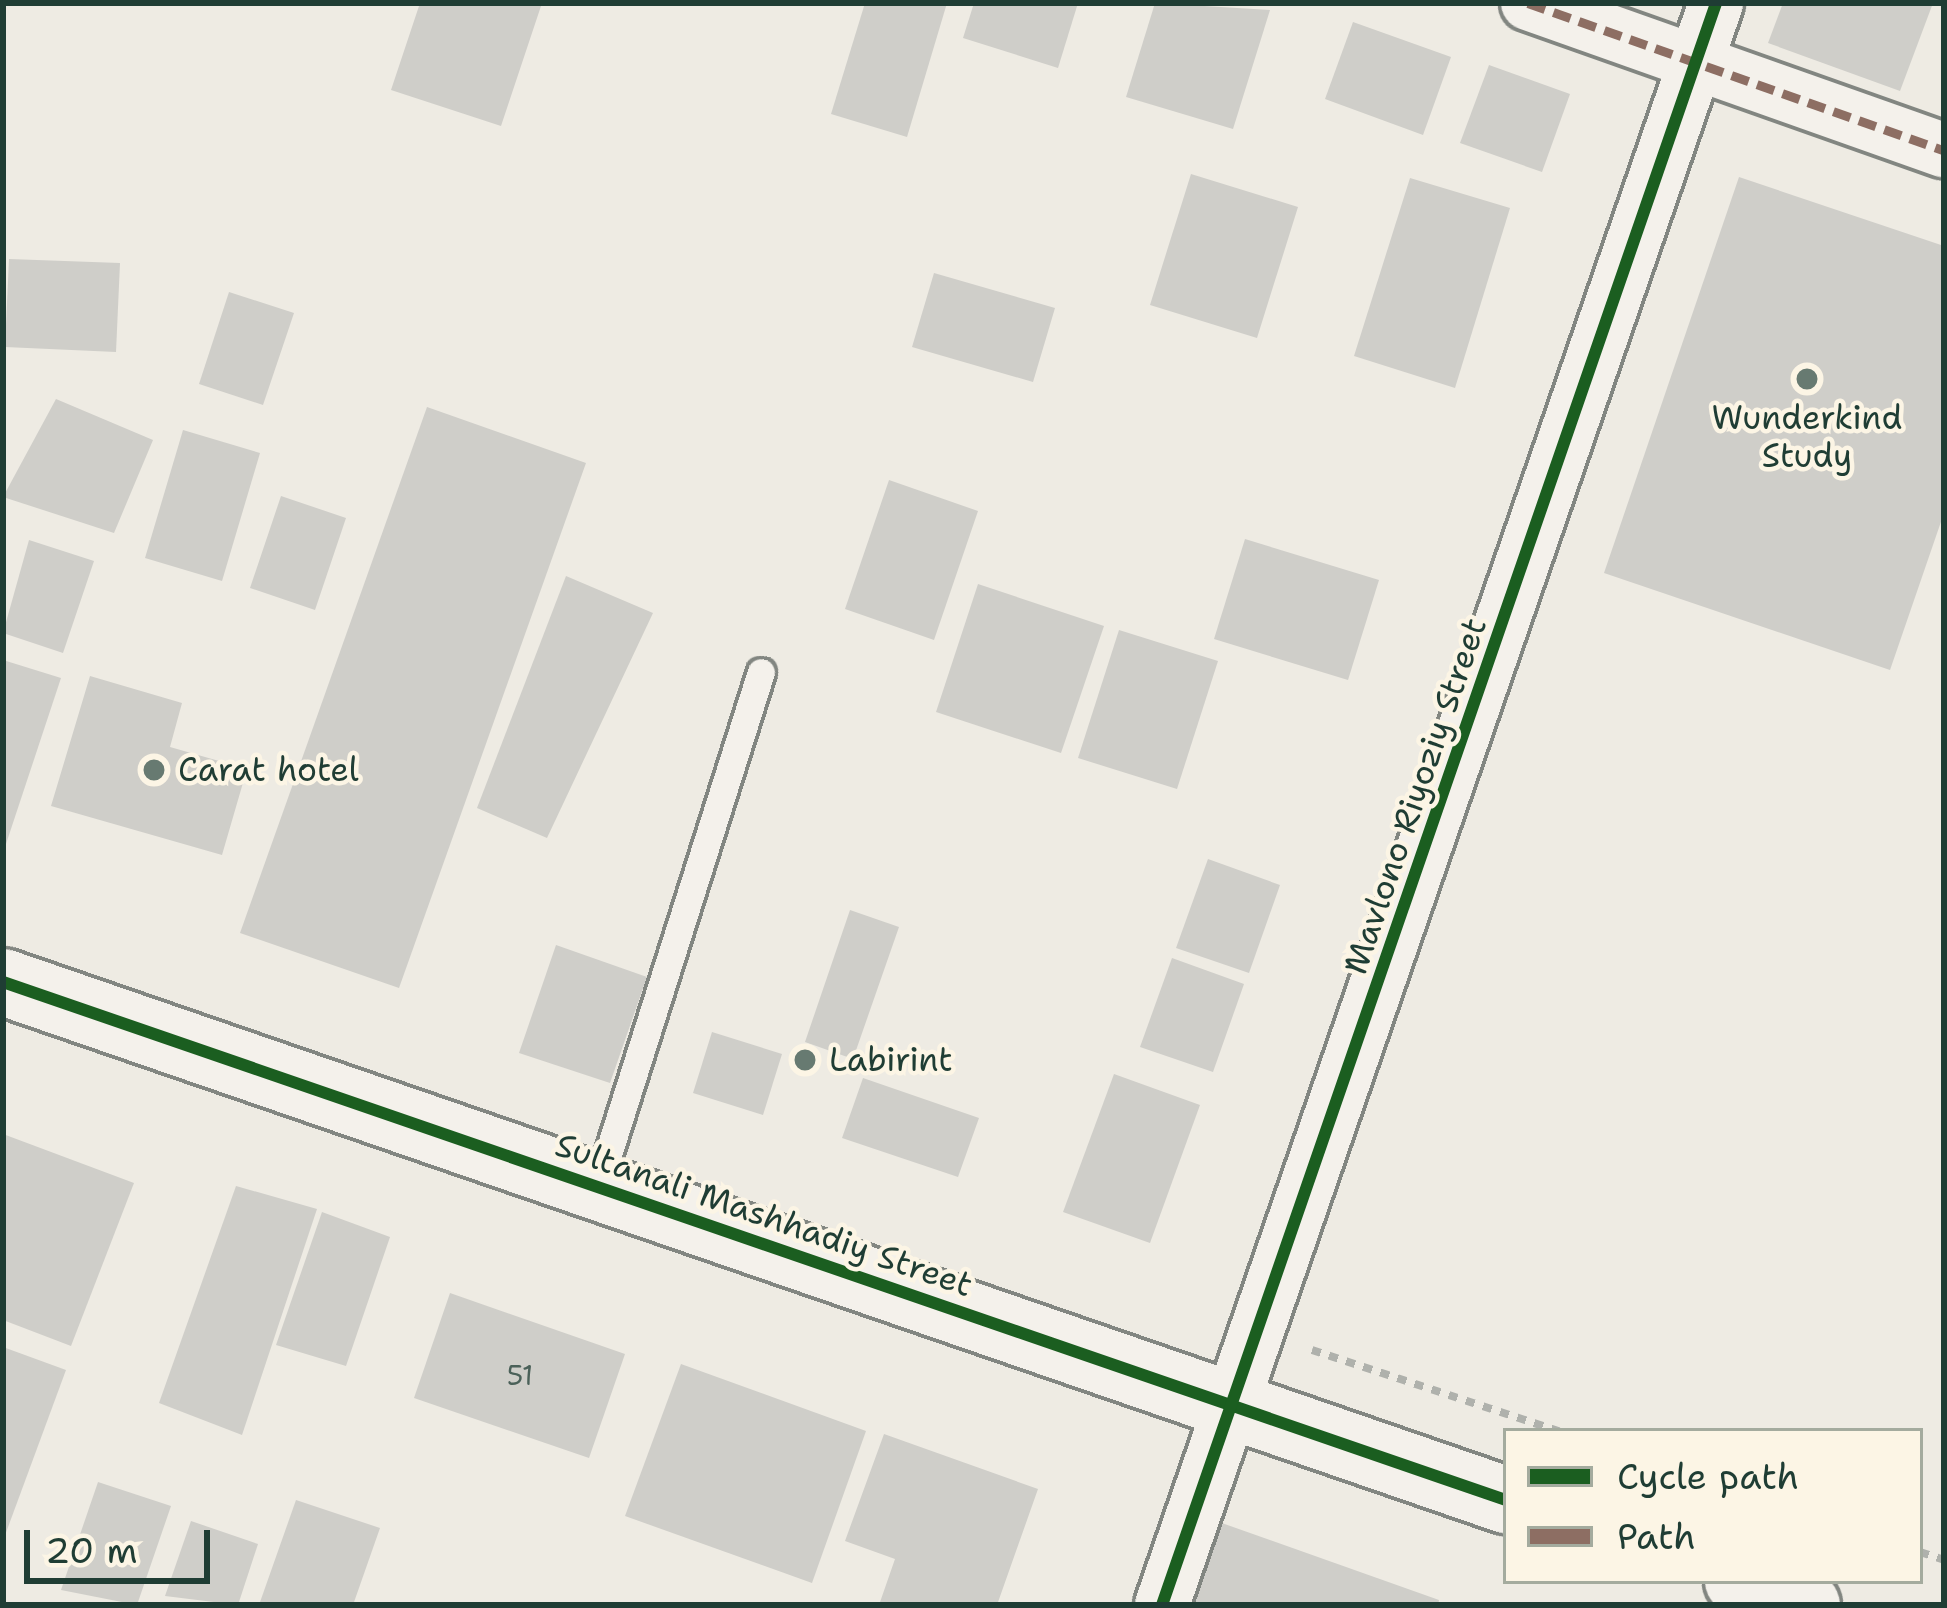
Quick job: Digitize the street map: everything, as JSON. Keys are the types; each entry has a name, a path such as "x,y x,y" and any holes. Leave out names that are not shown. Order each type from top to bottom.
{"street":[{"path":"1528,3 1944,149"},
{"name":"Mavlono Riyoziy Street","path":"1162,1605 1716,3"},
{"name":"Sultаnali Mashhadiy Street","path":"3,982 1503,1499"},
{"path":"1747,1584 1807,1605"}],"lane":[{"path":"598,1186 761,671"}],"path":[{"path":"1259,1333 1549,1428"}],"building":[{"path":"420,3 542,3 501,126 391,90"},
{"path":"865,3 947,3 907,137 831,114"},
{"path":"974,3 1078,3 1058,68 963,38"},
{"path":"1155,3 1270,10 1233,129 1126,97"},
{"path":"1783,3 1933,3 1900,91 1768,43"},
{"path":"1353,22 1451,57 1423,135 1325,99"},
{"path":"1489,65 1570,94 1542,172 1460,143"},
{"path":"1191,174 1298,207 1257,338 1150,305"},
{"name":"Wunderkind Study","path":"1739,177 1944,246 1944,513 1890,670 1604,573"},
{"path":"1410,178 1510,208 1455,388 1354,356"},
{"path":"9,259 120,263 116,352 5,347"},
{"path":"934,273 1055,308 1033,382 912,347"},
{"path":"229,292 294,313 263,405 199,384"},
{"path":"56,399 153,440 114,533 3,497"},
{"path":"427,407 586,463 399,988 240,933"},
{"path":"183,430 260,453 222,581 145,558"},
{"path":"889,480 978,511 934,640 845,609"},
{"path":"281,496 346,518 315,610 250,588"},
{"path":"1245,539 1379,580 1348,680 1214,639"},
{"path":"29,540 94,561 63,653 3,633"},
{"path":"566,576 653,613 547,838 477,808"},
{"path":"978,584 1104,626 1061,753 936,712"},
{"path":"1119,630 1218,661 1177,789 1078,758"},
{"path":"3,660 61,678 4,850 3,849"},
{"path":"90,676 182,703 170,747 247,769 222,855 51,806"},
{"path":"1208,859 1280,885 1249,973 1176,948"},
{"path":"850,910 899,927 853,1059 805,1042"},
{"path":"556,945 647,977 610,1083 519,1053"},
{"path":"1172,958 1244,984 1213,1072 1140,1047"},
{"path":"712,1032 782,1054 763,1115 693,1093"},
{"path":"1114,1074 1200,1105 1150,1243 1063,1212"},
{"path":"863,1078 979,1118 958,1177 842,1138"},
{"path":"3,1134 134,1183 71,1346 3,1320"},
{"path":"236,1186 317,1209 242,1435 159,1403"},
{"path":"322,1212 390,1237 346,1366 276,1345"},
{"path":"450,1293 625,1354 589,1458 414,1398"},
{"path":"3,1347 66,1370 4,1538 3,1538"},
{"path":"681,1364 866,1431 812,1583 625,1516"},
{"path":"884,1434 1038,1489 997,1605 879,1605 895,1559 845,1541"},
{"path":"98,1482 171,1506 137,1605 61,1590"},
{"path":"296,1500 380,1528 353,1605 259,1605"},
{"path":"191,1521 258,1544 238,1605 165,1596"},
{"path":"1219,1522 1439,1600 1438,1605 1190,1605"}],"marked path":[{"path":"1528,3 1944,150"}],"cycle path":[{"path":"1162,1605 1716,3"},
{"path":"3,982 1503,1499"}],"place":[{"name":"Wunderkind Study","path":"1807,379"},
{"name":"Carat hotel","path":"154,770"},
{"name":"Labirint","path":"805,1060"}]}
